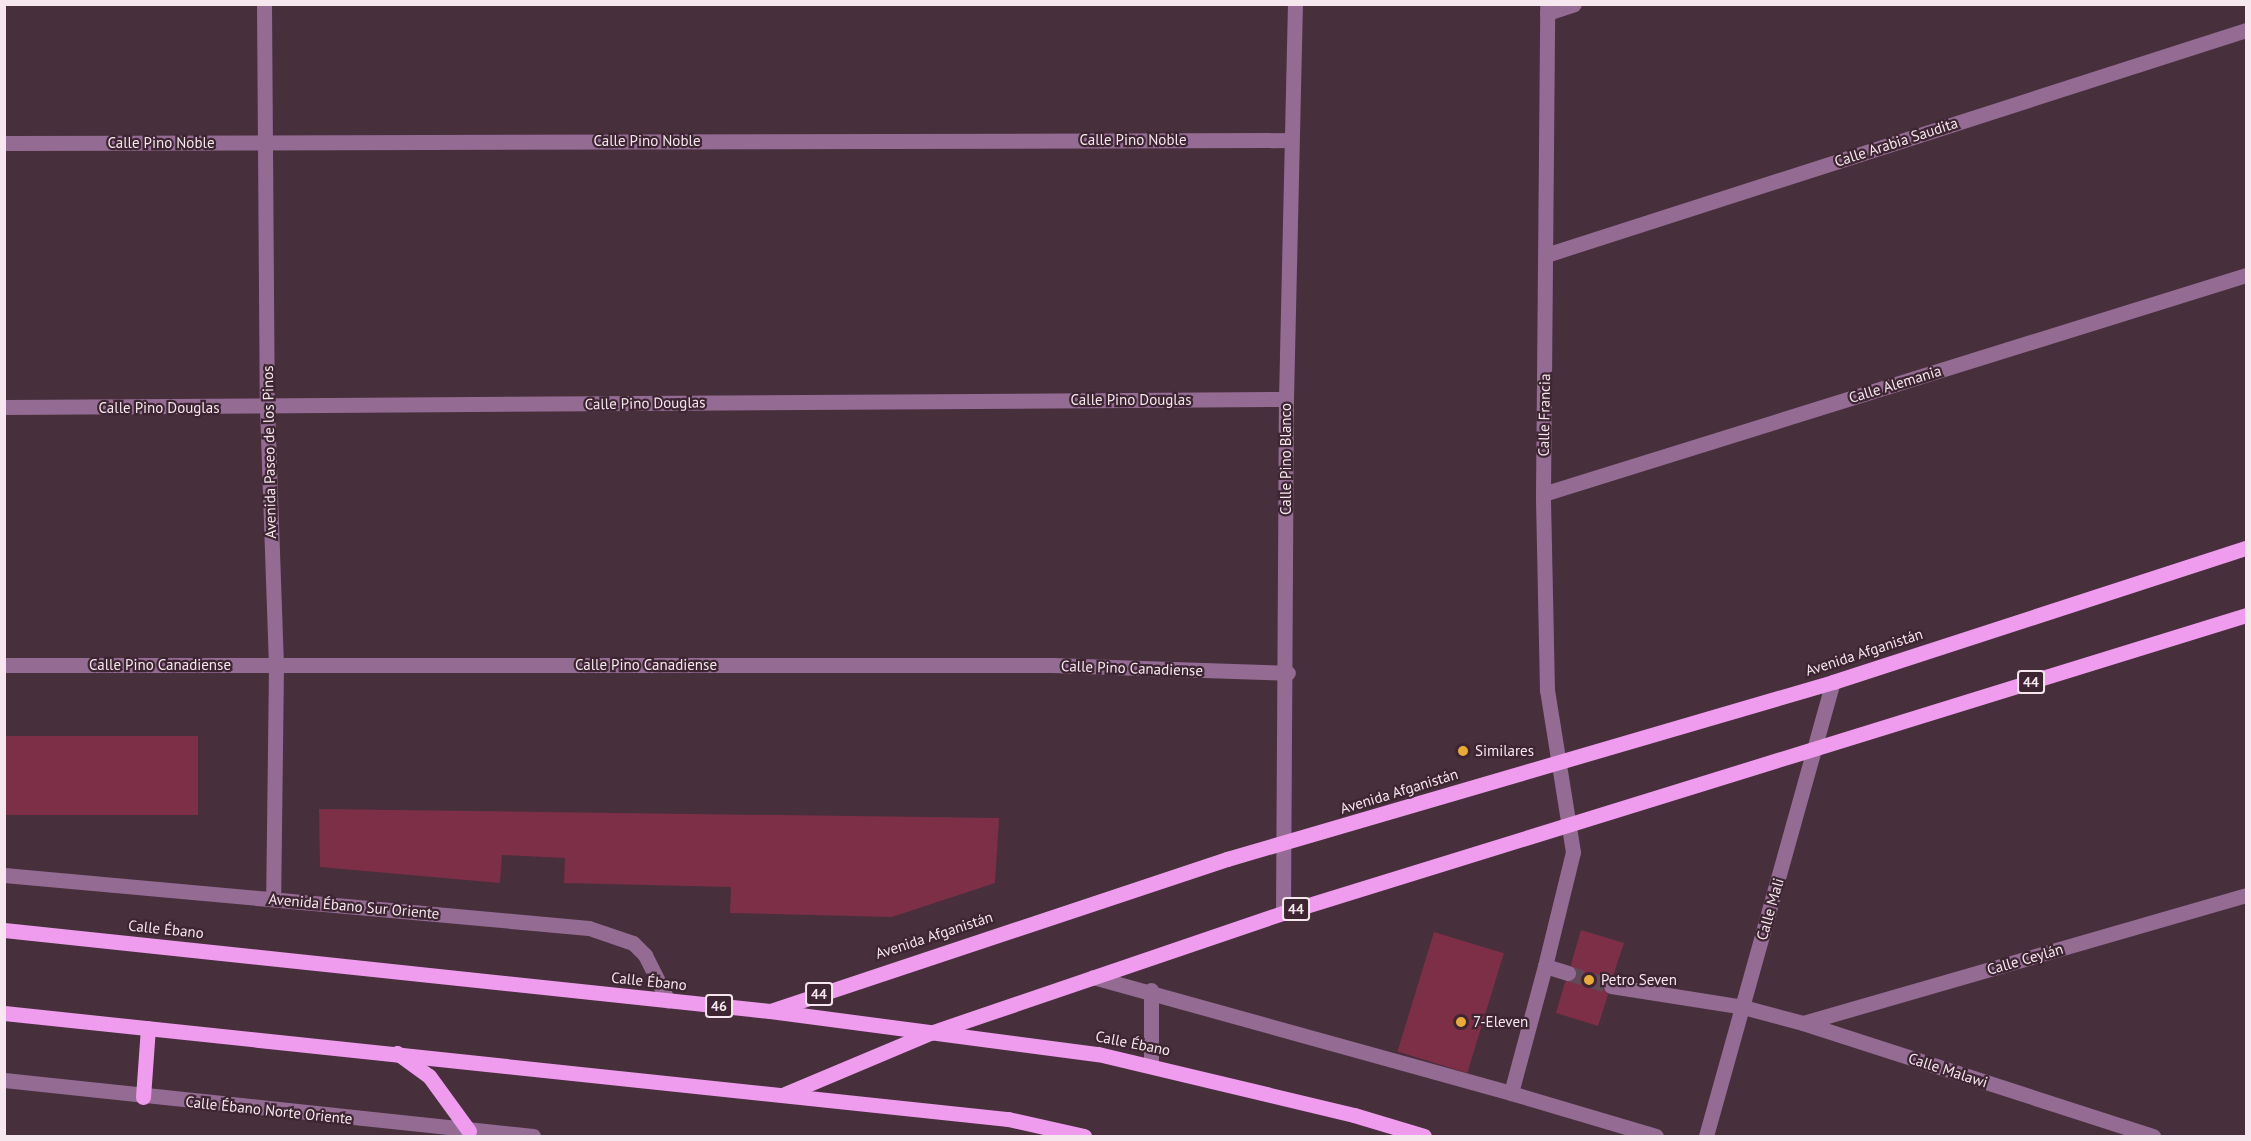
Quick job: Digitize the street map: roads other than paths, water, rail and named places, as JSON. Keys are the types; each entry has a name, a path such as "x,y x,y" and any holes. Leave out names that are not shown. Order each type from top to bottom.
{"main road":[{"name":"Avenida Afganistán","path":"770,1011 1216,862 1284,845 1557,762 1833,682 2247,548"},
{"name":"44","path":"785,1094 930,1033 1283,913 2247,615"},
{"name":"Calle Ébano","path":"4,930 770,1011 1151,1064 1424,1137"},
{"path":"4,1013 394,1052 1008,1119 1084,1137"},
{"path":"142,1097 148,1028"},
{"path":"394,1052 429,1076 470,1134"}],"street":[{"name":"Avenida Paseo de los Pinos","path":"264,4 267,408 276,666 273,899"},
{"name":"Calle Pino Blanco","path":"1283,913 1288,673 1286,399 1290,140 1295,4"},
{"path":"1547,9 1574,4"},
{"name":"Calle Francia","path":"1511,1093 1573,852 1547,690 1543,494 1547,9"},
{"name":"Calle Arabia Saudita","path":"1546,255 2247,30"},
{"name":"Calle Pino Noble","path":"4,143 1290,140"},
{"name":"Calle Alemania","path":"1543,494 2247,275"},
{"name":"Calle Pino Douglas","path":"4,407 267,408 1286,399"},
{"name":"Calle Pino Canadiense","path":"4,665 1052,665 1288,673"},
{"name":"Calle Mali","path":"1706,1137 1816,750 1833,682"},
{"name":"Avenida Ébano Sur Oriente","path":"4,875 273,899 616,935 645,955 668,1001"},
{"name":"Calle Ceylán","path":"1803,1023 2247,895"},
{"path":"1545,966 1568,974"},
{"path":"1093,977 1151,990 1656,1137"},
{"name":"Calle Malawi","path":"1611,986 1743,1007 1803,1023 2152,1137"},
{"path":"1151,990 1151,1064"},
{"name":"Calle Ébano Norte Oriente","path":"4,1080 470,1134 533,1137"}],"tunnel":[{"path":"1568,973 1611,986"}],"place":[{"name":"Similares","path":"1463,751"},
{"name":"Petro Seven","path":"1589,980"},
{"name":"7-Eleven","path":"1461,1022"}]}
